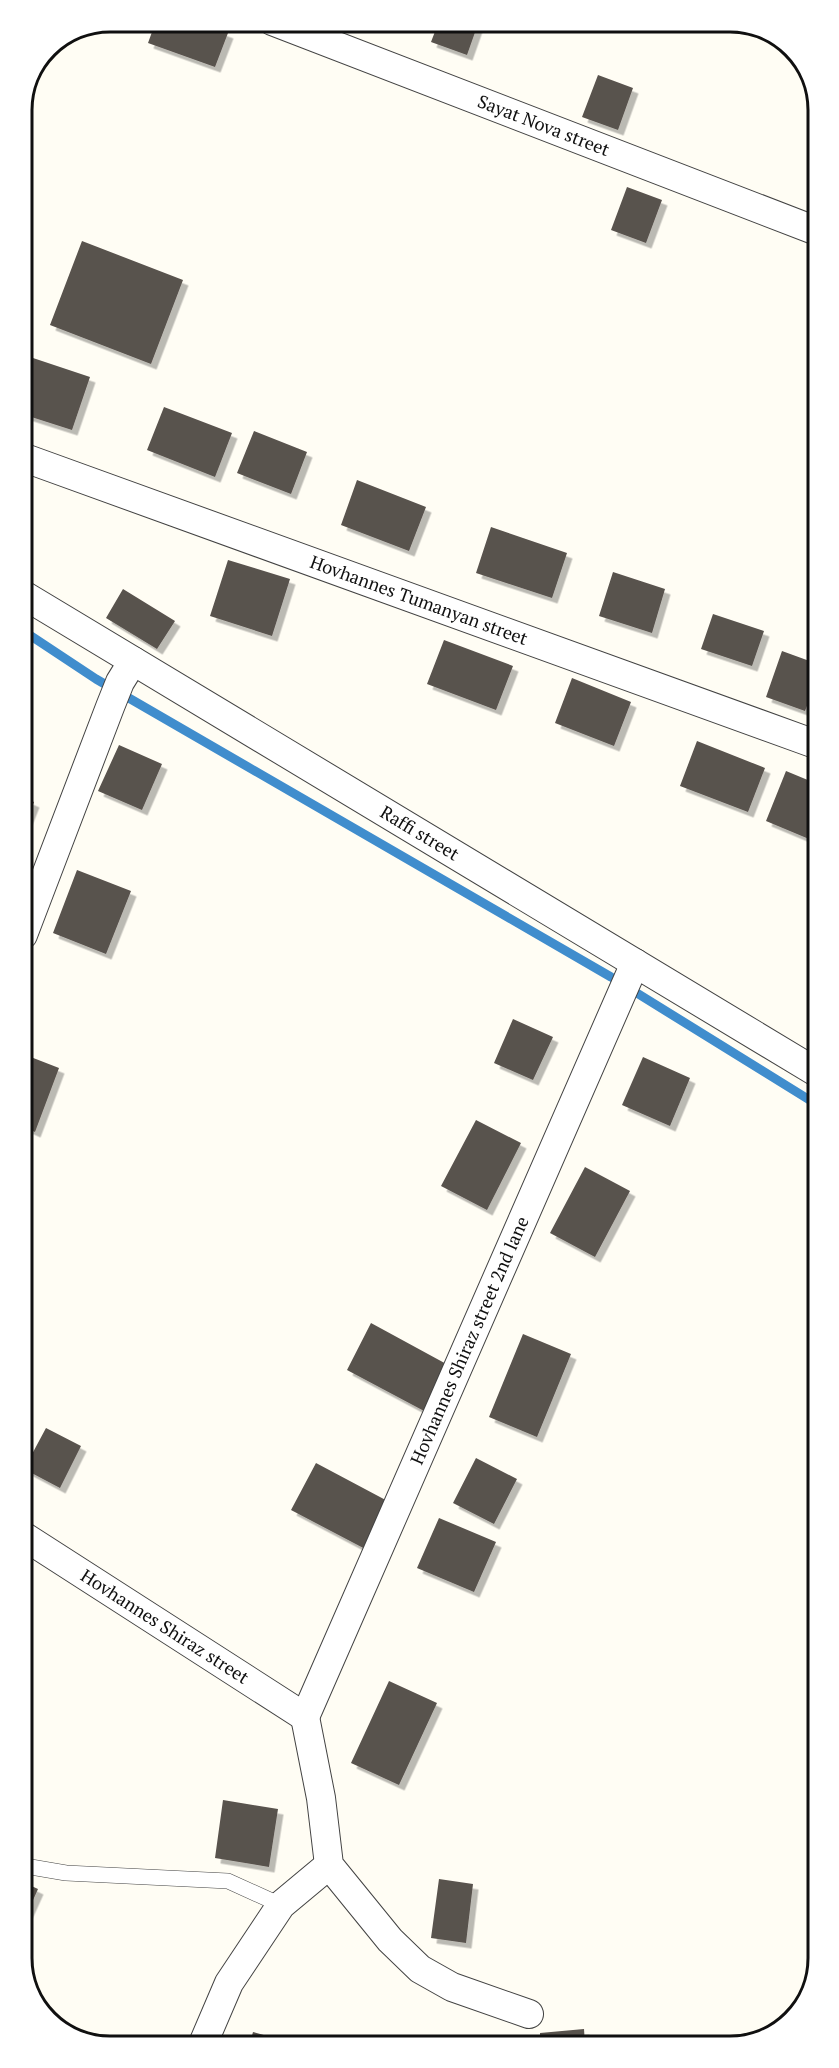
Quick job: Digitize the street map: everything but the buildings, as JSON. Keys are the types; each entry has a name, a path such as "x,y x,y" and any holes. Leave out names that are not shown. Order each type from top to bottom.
{"street":[{"name":"Sayat Nova street","path":"301,32 808,228"},
{"name":"Hovhannes Tumanyan street","path":"32,461 808,741"},
{"name":"Raffi street","path":"32,600 133,661 629,979 808,1068"},
{"path":"32,911 120,682 133,661"},
{"name":"Hovhannes Shiraz street 2nd lane","path":"305,1718 629,979"},
{"name":"Hovhannes Shiraz street","path":"32,1542 305,1718"},
{"path":"305,1718 321,1798 329,1865 390,1940 420,1969 452,1988 529,2014"},
{"path":"206,2036 229,1983 281,1905 329,1865"}],"lane":[{"path":"32,1867 66,1873 228,1881 281,1905"}],"waterway":[{"path":"32,637 96,679 611,977 808,1099"}]}
